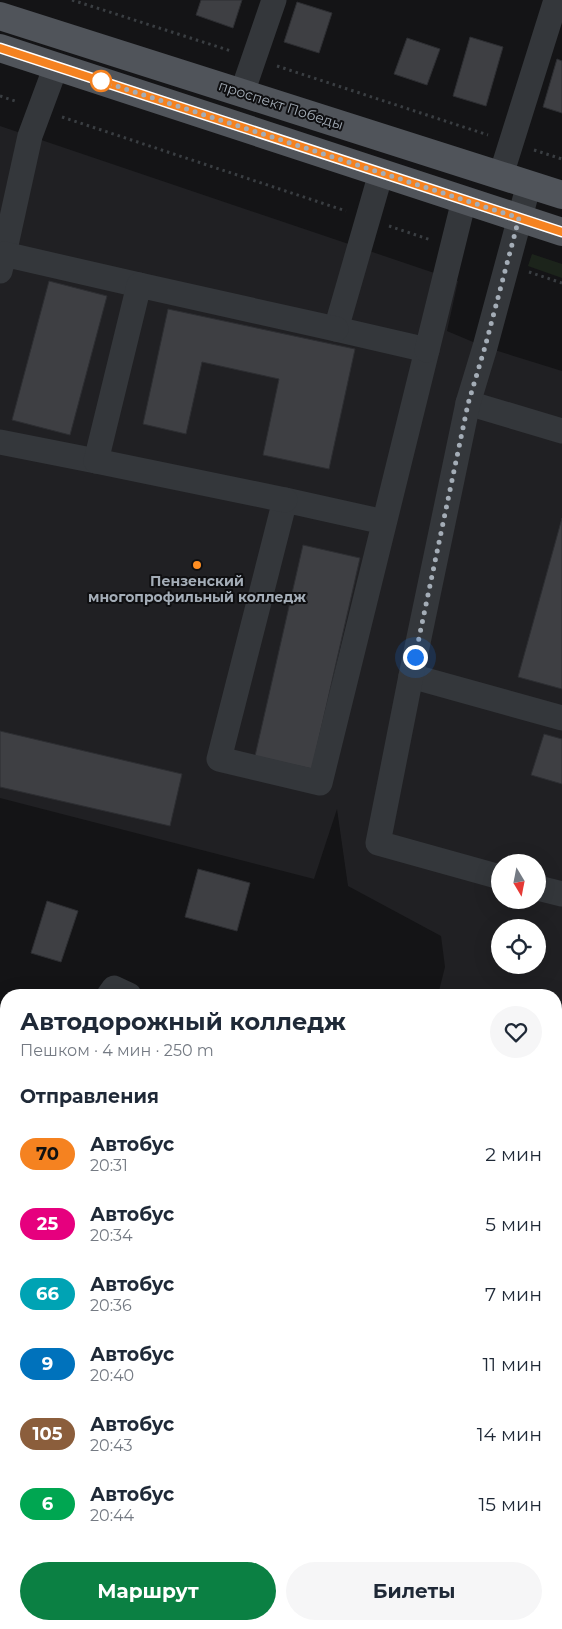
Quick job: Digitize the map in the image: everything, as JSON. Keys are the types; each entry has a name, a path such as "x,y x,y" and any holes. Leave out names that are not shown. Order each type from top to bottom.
{"main road":[{"name":"проспект Победы","path":"0,16 562,195"},
{"path":"0,48 562,232"}],"street":[{"path":"242,93 274,0"},
{"path":"501,175 556,0"},
{"path":"56,66 30,136 2,262 139,285 426,350"},
{"path":"336,329 381,173"},
{"path":"491,874 378,843 410,676 468,404 529,184"},
{"path":"285,500 219,759 320,783 464,200"},
{"path":"96,461 139,285"},
{"path":"468,404 562,431"},
{"path":"0,442 384,522"},
{"path":"410,676 562,718"},
{"path":"546,890 562,894"}],"path":[{"path":"72,0 562,159"},
{"path":"0,96 368,218 452,248"},
{"path":"507,264 562,283"}],"shaded area":[{"name":"Пензенский многопрофильный колледж","path":"0,126 458,281 447,331 485,347 562,371 562,989 440,989 445,967 441,936 348,886 337,809 314,879 0,798"},
{"path":"532,254 562,264 562,278 528,266"}],"building":[{"path":"201,0 242,0 233,28 196,15"},
{"path":"297,2 332,13 319,53 284,42"},
{"path":"470,37 503,47 486,106 453,96"},
{"path":"407,38 440,49 427,85 394,74"},
{"path":"557,59 562,61 562,113 543,107"},
{"path":"49,281 107,296 70,435 12,420"},
{"path":"168,309 355,349 329,469 263,455 279,379 202,362 186,434 143,424"},
{"path":"562,518 562,689 518,677"},
{"path":"303,545 360,558 312,769 255,756"},
{"path":"0,731 182,774 170,826 0,787"},
{"path":"544,734 562,739 562,784 531,775"},
{"path":"198,869 250,883 237,931 185,917"},
{"path":"47,901 78,911 61,962 31,953"}],"bus line":[{"name":"70","path":"0,48 562,232"}],"place":[{"name":"Пензенский многопрофильный колледж","path":"197,565"}],"route":[{"path":"101,81 519,218 468,404 415,657"}]}
